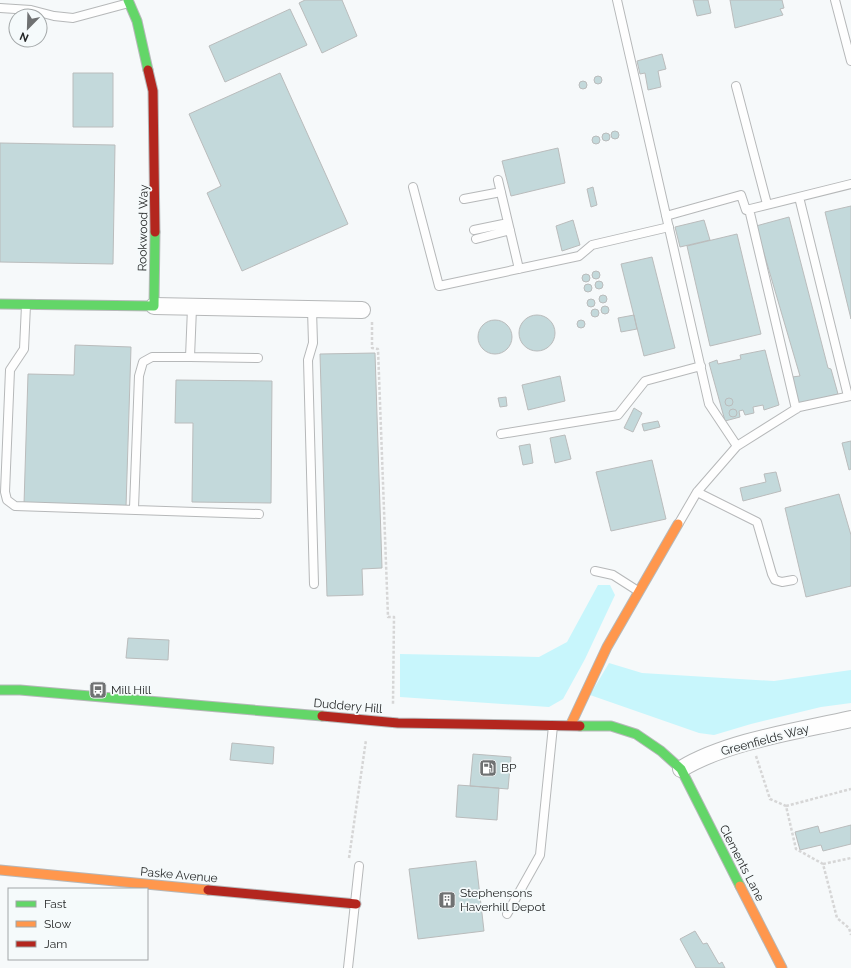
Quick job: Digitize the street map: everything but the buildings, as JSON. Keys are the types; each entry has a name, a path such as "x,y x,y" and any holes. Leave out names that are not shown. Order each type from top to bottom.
{"street":[{"name":"Rookwood Way","path":"129,2 137,21 153,91 155,181 154,306"},
{"path":"0,304 312,310 365,316"},
{"path":"571,724 582,696 678,524"},
{"name":"Duddery Hill","path":"0,690 20,690 393,722 553,725 571,724 611,726 636,734 661,751 681,769"},
{"name":"Greenfields Way","path":"681,769 699,758 752,742 851,719"},
{"name":"Clements Lane","path":"681,769 782,968"},
{"name":"Paske Avenue","path":"0,870 356,904"}],"lane":[{"path":"617,0 709,404 737,446"},
{"path":"835,0 851,61"},
{"path":"0,8 31,10 54,16 73,18 129,2"},
{"path":"736,86 767,204"},
{"path":"498,180 519,268"},
{"path":"666,216 741,195 746,210 851,184"},
{"path":"413,187 438,286 579,256 592,245 669,227"},
{"path":"464,199 501,192"},
{"path":"678,524 697,492 737,446 796,409 850,396 799,197"},
{"path":"749,209 796,409"},
{"path":"474,230 509,227"},
{"path":"476,239 509,227"},
{"path":"26,304 24,349 10,370 5,492 7,500 15,506 134,508 259,514"},
{"path":"190,357 192,308"},
{"path":"312,310 313,343 308,360 314,584"},
{"path":"134,508 139,376 143,362 152,357 258,358"},
{"path":"501,434 618,415 645,381 701,366"},
{"path":"697,492 757,522 775,580 782,582 793,580"},
{"path":"595,571 612,575 639,592"},
{"path":"507,914 540,855 553,725"},
{"path":"348,968 359,866"}],"path":[{"path":"365,316 372,321 372,348 378,349 388,617 394,617 393,722"},
{"path":"359,866 349,861 368,720"},
{"path":"752,742 770,799 786,806 851,789"},
{"path":"786,806 796,849 823,864 851,858"},
{"path":"823,864 837,918 850,928 851,935"}],"shaded area":[{"path":"598,585 610,585 615,595 585,659 563,699 549,707 400,697 400,654 539,657 567,642"},
{"path":"609,663 642,673 774,681 851,670 851,703 821,707 751,724 714,735 699,733 590,695"}],"traffic: fast":[{"path":"128,0 137,21 148,70"},
{"path":"0,304 154,306 155,232"},
{"path":"0,690 20,690 322,716"},
{"path":"580,726 611,726 636,734 661,751 681,769 740,886"}],"traffic: slow":[{"path":"571,724 607,647 678,524"},
{"path":"0,870 208,890"},
{"path":"740,886 782,968"}],"traffic: jam":[{"path":"148,70 153,91 155,232"},
{"path":"322,716 398,723 580,726"},
{"path":"208,890 356,904"}],"place":[{"name":"Mill Hill","path":"98,690"},
{"name":"BP","path":"488,768"},
{"name":"Stephensons Haverhill Depot","path":"447,900"}]}
